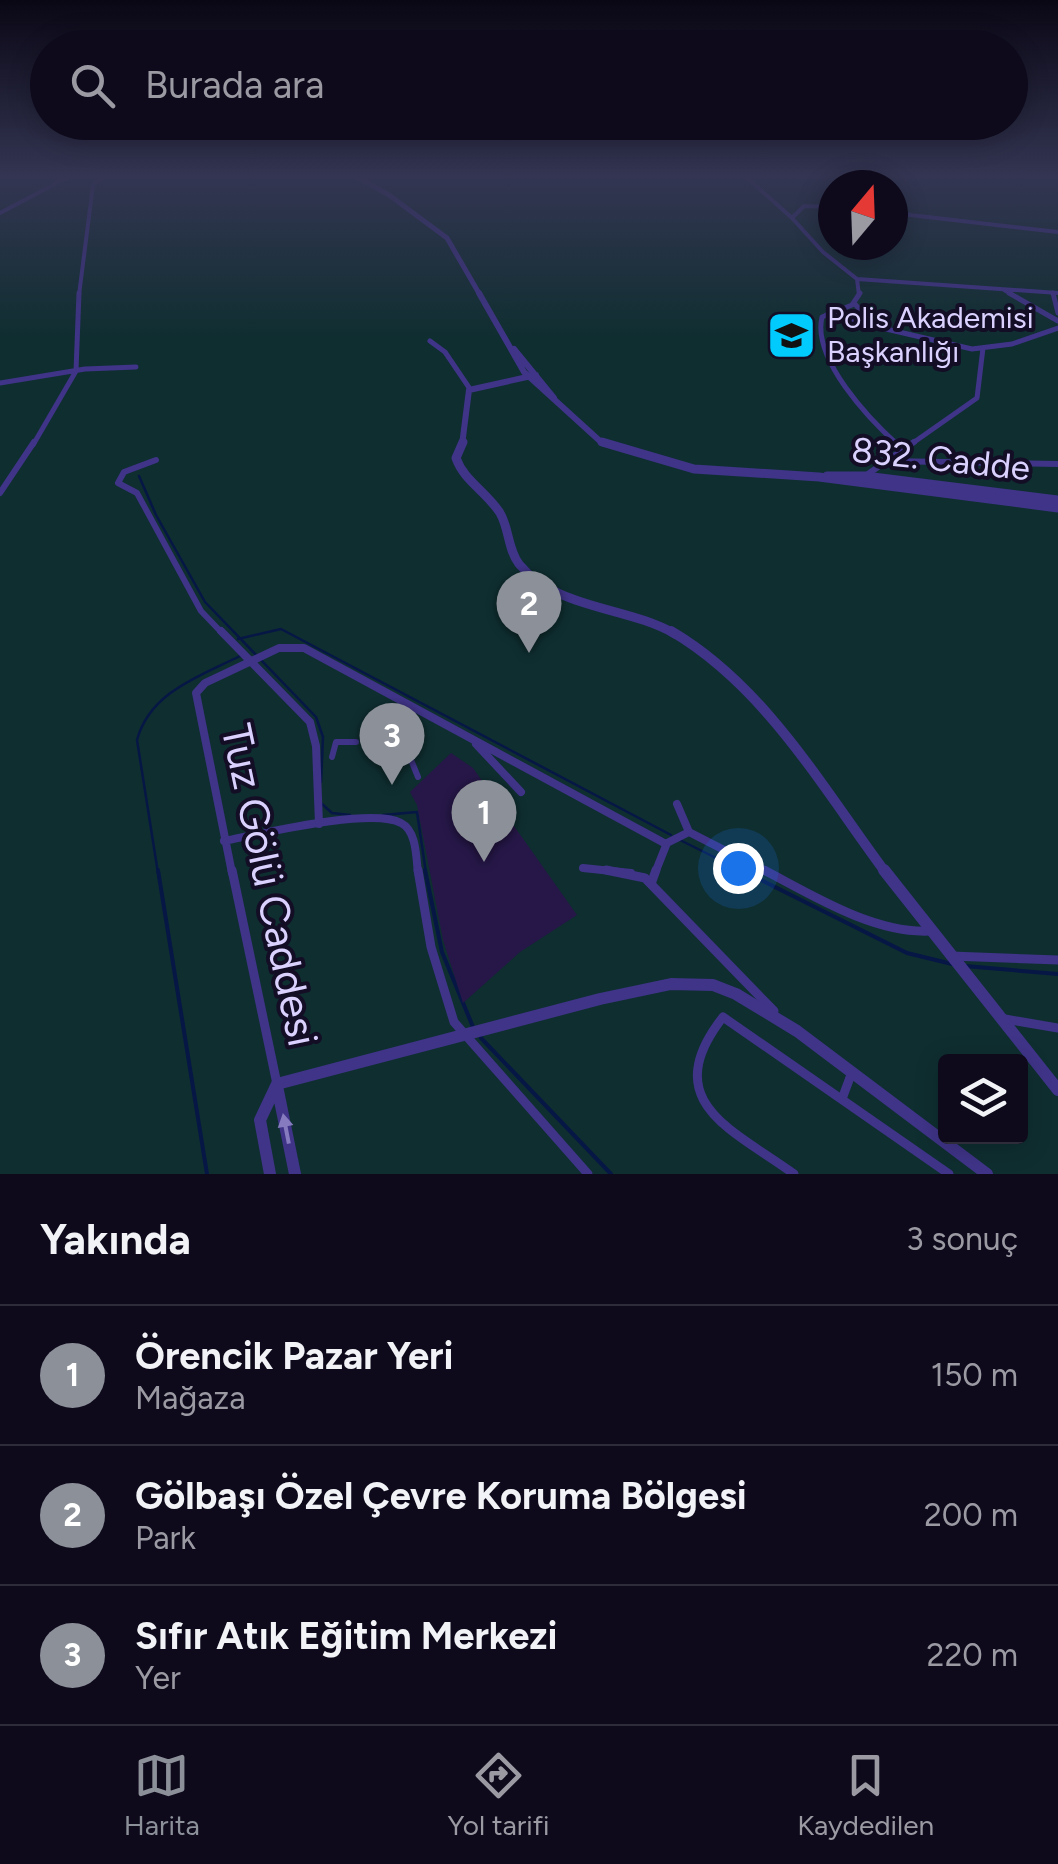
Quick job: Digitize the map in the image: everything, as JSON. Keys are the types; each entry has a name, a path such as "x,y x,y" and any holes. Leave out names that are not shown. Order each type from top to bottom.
{"street":[{"path":"0,493 42,432 76,371 86,231"},
{"name":"832. Cadde","path":"438,231 448,238 531,374 593,438 658,461 710,471 819,477 1058,504"},
{"path":"804,231 823,252 858,278 1055,293 1058,321"},
{"path":"858,278 862,294 854,304 819,320 819,330 848,394 864,415 902,448"},
{"path":"1003,290 1058,321"},
{"path":"854,304 872,323"},
{"path":"826,315 872,323 938,343 983,348 1058,321"},
{"path":"430,340 445,349 470,390"},
{"path":"865,476 977,398 983,348"},
{"path":"0,383 76,371 136,367"},
{"path":"470,390 531,374"},
{"path":"470,390 466,436 457,464 500,513 522,568 551,590 669,630 720,663 773,718 930,932 1058,1090"},
{"path":"156,460 121,474 118,483 138,493 196,602 252,656 314,729 314,802 319,824"},
{"path":"884,462 1058,464"},
{"name":"832. Cadde","path":"819,477 865,476 1058,504"},
{"name":"Tuz Gölü Caddesi","path":"295,1174 196,693 205,683 252,656 286,646 304,648 471,740 675,837 870,920 914,936 930,932"},
{"path":"471,740 522,792"},
{"path":"332,757 336,742 356,742"},
{"path":"374,757 409,755 418,777"},
{"path":"651,884 675,837 677,804"},
{"path":"224,841 319,824 392,820 408,829 431,947 448,1007 588,1174"},
{"path":"583,868 634,873 651,884 784,1022"},
{"path":"950,956 1058,960"},
{"path":"276,1084 600,999 683,984 724,989 784,1022 986,1174"},
{"path":"794,1174 704,1108 700,1100 696,1071 721,1018 730,1020 948,1174"},
{"path":"998,1018 1058,1028"},
{"path":"842,1099 853,1072"},
{"name":"Tuz Gölü Caddesi","path":"270,1174 260,1120 276,1084"}],"green space":[{"path":"0,231 818,231 818,260 908,260 908,231 1058,231 1058,1174 0,1174"}],"building":[{"path":"451,753 473,768 577,915 520,952 463,1003 443,940 417,805 410,792"}],"waterway":[{"path":"139,476 156,515 205,602 240,638"},
{"path":"240,638 281,629 671,835"},
{"path":"240,638 316,717 323,737 321,782"},
{"path":"158,873 137,740 153,709 165,698 240,656"},
{"path":"322,804 332,813 350,815"},
{"path":"383,815 417,812 426,873"},
{"path":"678,839 746,873"},
{"path":"158,870 207,1174"},
{"path":"425,870 442,952 473,1027"},
{"path":"741,870 907,953 952,964"},
{"path":"965,966 1058,974"},
{"path":"481,1038 611,1174"}],"place":[{"name":"Polis Akademisi Başkanlığı","path":"792,335"},
{"name":"Gölbaşı Özel Çevre Koruma Bölgesi","path":"529,653"},
{"name":"Sıfır Atık Eğitim Merkezi","path":"392,785"},
{"name":"Örencik Pazar Yeri","path":"484,862"}]}
